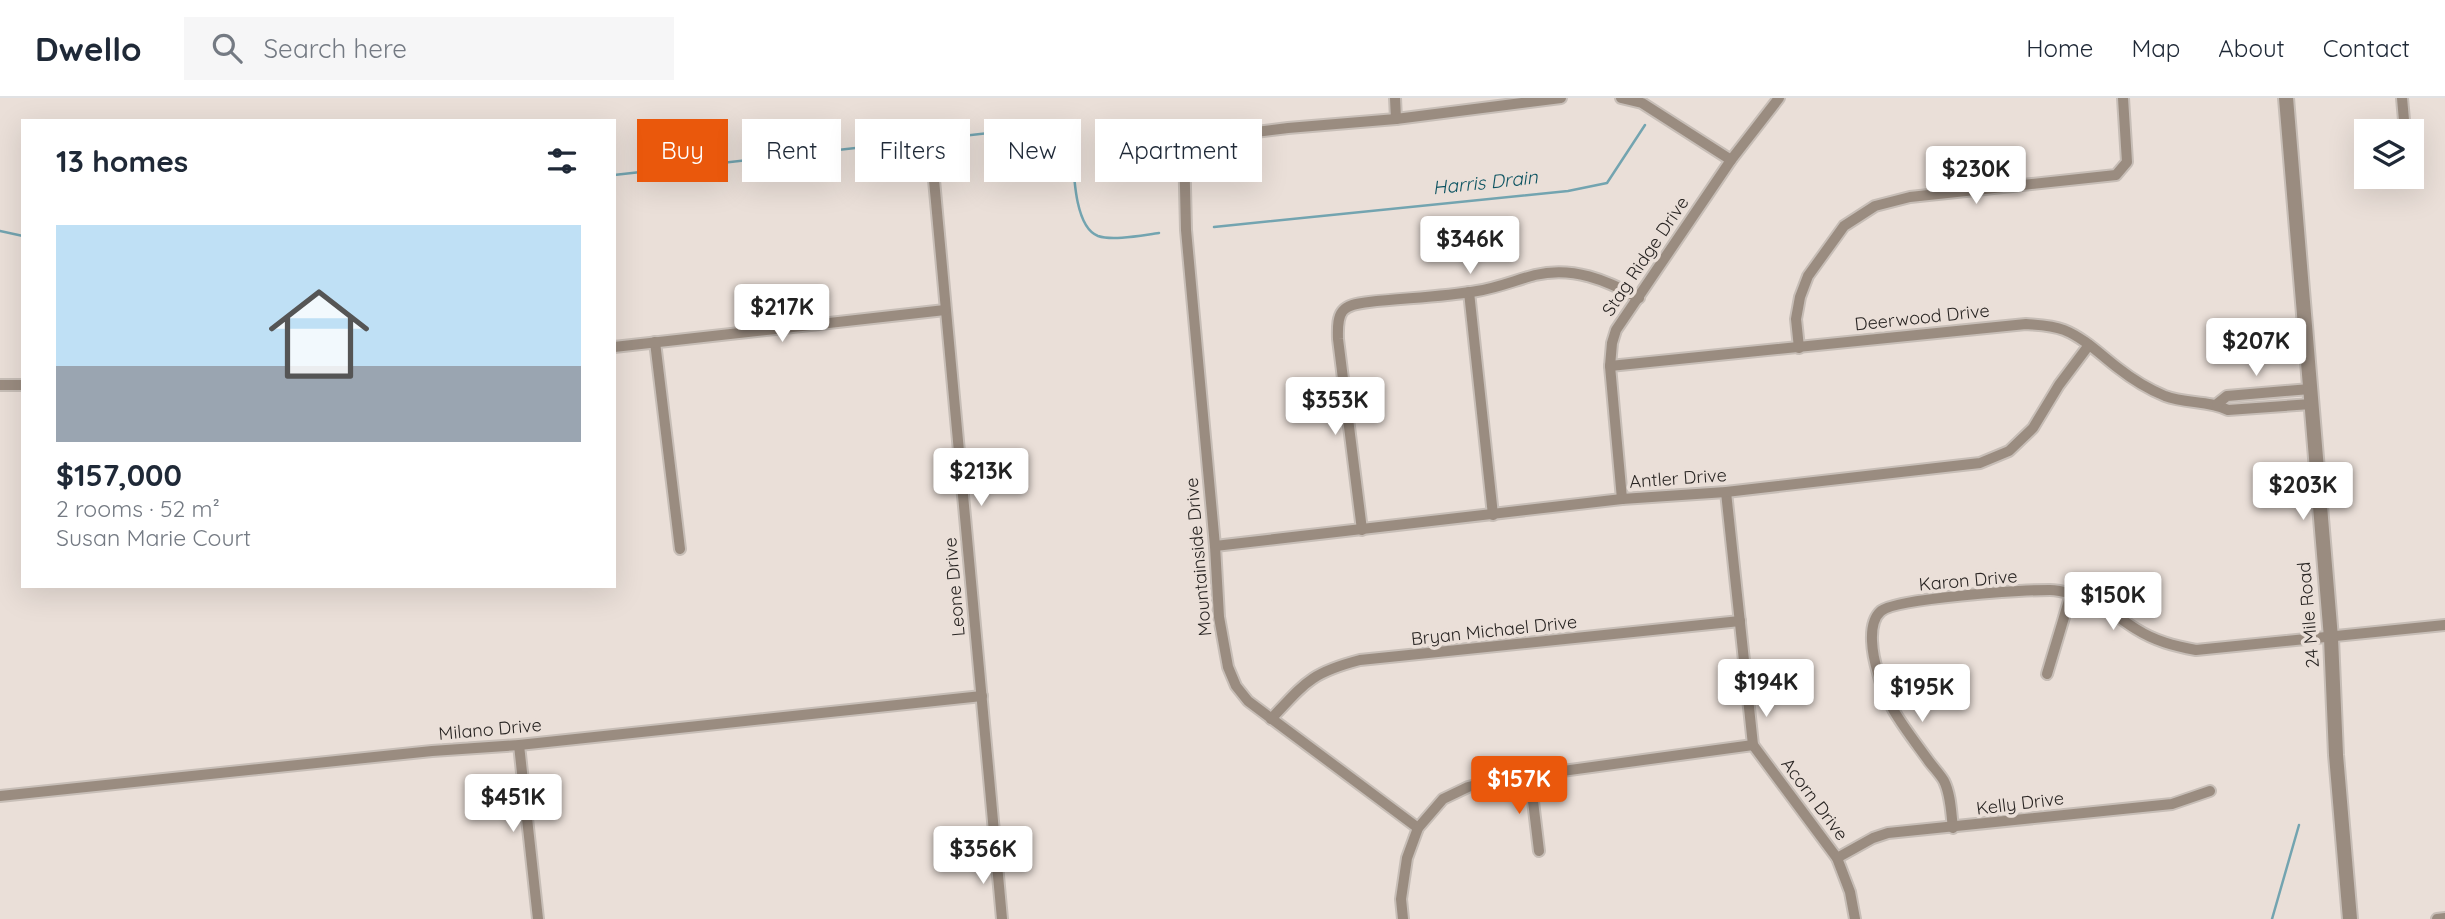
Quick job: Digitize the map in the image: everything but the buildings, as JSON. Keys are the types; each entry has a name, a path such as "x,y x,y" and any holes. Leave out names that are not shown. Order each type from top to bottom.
{"street":[{"path":"1395,98 1396,119 1561,98"},
{"path":"1621,98 1642,103 1731,160"},
{"name":"Stag Ridge Drive","path":"1622,499 1610,366 1616,330 1731,160 1779,98"},
{"path":"1799,348 1796,319 1800,297 1808,276 1844,226 1875,206 1910,197 2116,175 2127,162 2123,98"},
{"name":"24 Mile Road","path":"2286,98 2331,638 2336,755 2350,919"},
{"path":"2402,98 2404,119"},
{"name":"Mountainside Drive","path":"1396,119 1192,140 1184,145 1186,218 1219,617 1228,667 1236,686 1248,701 1418,828"},
{"name":"Leone Drive","path":"934,182 1002,919"},
{"path":"1362,530 1338,339 1338,320 1344,309 1353,304 1493,288 1537,275 1560,272 1604,281 1639,298"},
{"path":"1469,292 1493,515"},
{"path":"616,346 945,310"},
{"name":"Deerwood Drive","path":"1610,366 2026,324 2046,325 2066,331 2144,386 2169,397 2217,404 2228,410 2310,397"},
{"path":"655,342 680,549"},
{"name":"Antler Drive","path":"1215,546 1622,499 1726,492 1980,463 2009,451 2033,428 2059,385 2089,345"},
{"path":"0,385 21,385"},
{"path":"1403,919 1401,899 1407,858 1418,828 1443,799 1468,787 1530,776 1753,745 1726,492"},
{"name":"Karon Drive","path":"1952,828 1944,782 1887,702 1880,684 1874,659 1873,634 1875,620 1880,612 1889,607 1924,600 2053,590 2097,602 2149,637 2173,646 2196,650 2445,625"},
{"path":"2047,674 2071,594"},
{"name":"Bryan Michael Drive","path":"1271,719 1308,679 1330,668 1360,660 1740,621"},
{"name":"Milano Drive","path":"0,796 982,696"},
{"path":"519,745 538,919"},
{"name":"Acorn Drive","path":"1753,745 1837,858 1850,892 1855,919"},
{"path":"1530,776 1539,851"},
{"name":"Kelly Drive","path":"1837,858 1873,838 1888,833 2172,804 2210,791"},
{"path":"2437,919 2445,918"}],"waterway":[{"name":"Harris Drain","path":"616,175 1061,125 1071,132 1078,205 1089,230 1098,236 1112,238 1159,233"},
{"name":"Harris Drain","path":"1214,227 1568,191 1607,183 1645,125"},
{"name":"Harris Drain","path":"0,231 21,236"},
{"path":"2272,919 2299,825"}]}
